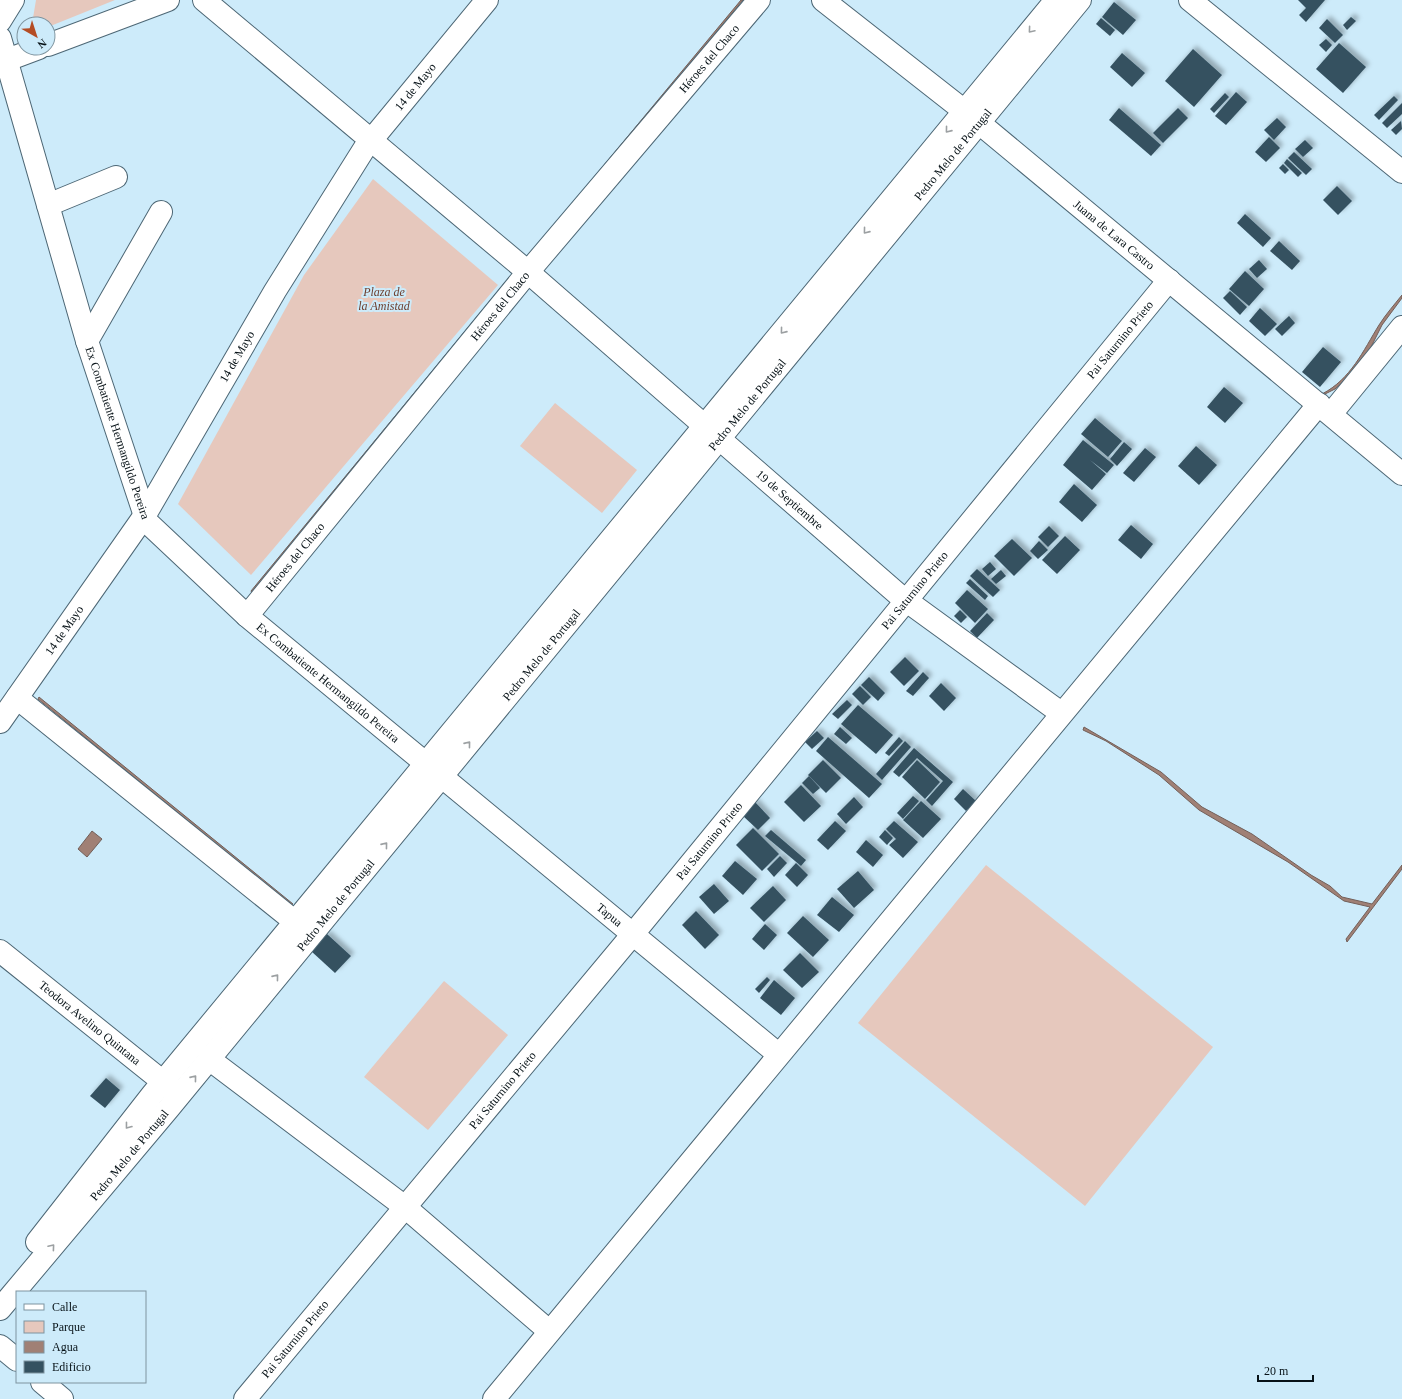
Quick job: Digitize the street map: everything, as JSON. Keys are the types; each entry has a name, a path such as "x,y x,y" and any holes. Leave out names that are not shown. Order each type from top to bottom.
{"street":[{"path":"0,21 14,0"},
{"path":"56,42 168,0"},
{"name":"19 de Septiembre","path":"204,0 370,141 528,272 906,600 1061,713"},
{"name":"14 de Mayo","path":"0,722 145,515 275,291 364,148 487,0"},
{"name":"Héroes del Chaco","path":"247,616 528,272 758,0"},
{"name":"Juana de Lara Castro","path":"823,0 972,117 1402,474"},
{"name":"Pedro Melo de Portugal","path":"972,117 1056,0"},
{"name":"Pedro Melo de Portugal","path":"0,1290 171,1088 972,117 1080,0"},
{"path":"1190,0 1402,172"},
{"name":"Ex Combatiente Hermangildo Pereira","path":"0,38 87,341 147,522 247,616 433,771"},
{"path":"7,60 18,56"},
{"path":"48,205 116,177"},
{"path":"87,341 161,212"},
{"name":"Pai Saturnino Prieto","path":"245,1399 633,934 1169,280"},
{"path":"494,1399 1061,713 1325,409 1402,327"},
{"path":"17,698 303,928"},
{"name":"Tapua","path":"433,771 778,1054"},
{"name":"Pedro Melo de Portugal","path":"0,1308 171,1088 209,1059 303,928"},
{"name":"Teodora Avelino Quintana","path":"0,951 171,1088"},
{"path":"209,1059 404,1207 549,1331"},
{"path":"0,1346 16,1359"},
{"path":"43,1383 62,1399"}],"green space":[{"path":"36,0 115,0 56,24 56,16 33,16"},
{"name":"Plaza de la Amistad","path":"373,179 498,285 251,575 178,504 304,275"},
{"path":"555,403 637,470 602,513 520,446"},
{"path":"986,865 1213,1047 1085,1206 858,1023"},
{"path":"444,981 508,1035 428,1130 364,1077"}],"water":[{"path":"741,0 743,0 527,260 526,259"},
{"path":"512,274 252,593 251,591"},
{"path":"1402,295 1402,298 1382,325 1370,349 1345,380 1335,389 1323,395 1322,394 1341,381 1349,372 1382,321"},
{"path":"39,697 293,904 291,905 38,699"},
{"path":"1084,727 1161,772 1202,807 1252,834 1311,875 1330,886 1342,897 1372,904 1402,865 1402,869 1347,942 1346,939 1370,907 1344,901 1288,862 1199,810 1159,775 1106,741 1083,730"},
{"path":"92,831 102,839 87,857 78,849"}],"building":[{"path":"1298,0 1325,0 1306,22 1299,15 1306,8"},
{"path":"1114,2 1136,20 1123,35 1102,17"},
{"path":"1351,17 1356,21 1347,30 1343,25"},
{"path":"1101,18 1115,30 1110,36 1096,24"},
{"path":"1327,19 1343,35 1335,43 1319,28"},
{"path":"1326,39 1332,45 1326,52 1319,45"},
{"path":"1339,43 1366,67 1343,93 1316,69"},
{"path":"1193,49 1222,75 1194,107 1165,81"},
{"path":"1122,53 1145,73 1132,87 1110,67"},
{"path":"1236,92 1247,102 1226,125 1215,116"},
{"path":"1225,93 1229,97 1214,113 1210,109"},
{"path":"1394,96 1398,100 1379,120 1374,115"},
{"path":"1402,103 1402,114 1387,128 1382,123"},
{"path":"1119,108 1161,145 1151,156 1109,120"},
{"path":"1178,108 1188,118 1163,143 1153,133"},
{"path":"1277,118 1286,127 1274,140 1264,130"},
{"path":"1401,121 1402,129 1396,135 1391,130"},
{"path":"1269,137 1280,148 1266,162 1255,152"},
{"path":"1305,140 1313,148 1303,157 1295,149"},
{"path":"1294,152 1312,169 1306,175 1288,158"},
{"path":"1287,159 1302,173 1298,177 1284,163"},
{"path":"1283,164 1289,170 1285,174 1279,168"},
{"path":"1337,186 1352,201 1338,215 1323,200"},
{"path":"1245,214 1271,238 1263,247 1237,223"},
{"path":"1279,241 1300,261 1292,270 1270,251"},
{"path":"1259,260 1267,269 1257,278 1249,269"},
{"path":"1245,271 1264,289 1249,306 1229,289"},
{"path":"1230,291 1247,307 1240,315 1223,298"},
{"path":"1260,308 1277,324 1265,336 1249,321"},
{"path":"1289,316 1295,323 1282,336 1275,329"},
{"path":"1323,347 1341,362 1320,387 1302,372"},
{"path":"1224,387 1243,403 1225,423 1207,407"},
{"path":"1095,418 1122,441 1108,457 1081,434"},
{"path":"1083,440 1114,465 1107,473 1090,460 1106,474 1092,490 1063,465"},
{"path":"1124,442 1132,449 1117,466 1110,459"},
{"path":"1196,446 1217,465 1199,485 1178,466"},
{"path":"1145,448 1156,457 1134,482 1123,473"},
{"path":"1074,484 1097,505 1082,522 1059,502"},
{"path":"1131,525 1153,544 1141,559 1118,540"},
{"path":"1049,526 1059,536 1048,547 1038,537"},
{"path":"1065,536 1080,550 1057,574 1042,560"},
{"path":"1012,539 1032,558 1014,576 994,556"},
{"path":"1039,541 1048,550 1038,559 1030,551"},
{"path":"990,562 996,569 988,576 982,569"},
{"path":"977,569 1000,590 993,597 970,576"},
{"path":"1001,570 1006,576 996,584 991,579"},
{"path":"970,579 988,596 985,600 966,583"},
{"path":"967,590 988,609 975,623 955,603"},
{"path":"960,610 967,617 961,623 954,616"},
{"path":"987,613 994,620 977,638 970,631"},
{"path":"905,657 919,671 904,686 890,672"},
{"path":"923,672 929,678 913,696 906,691"},
{"path":"869,677 885,693 878,701 861,685"},
{"path":"941,683 956,698 944,711 929,696"},
{"path":"860,686 871,697 863,705 852,694"},
{"path":"847,700 852,705 838,719 832,714"},
{"path":"858,705 893,735 876,754 841,724"},
{"path":"840,727 852,738 846,744 834,734"},
{"path":"817,731 824,738 812,749 805,742"},
{"path":"828,737 882,784 869,798 816,751"},
{"path":"899,737 903,741 889,756 885,753"},
{"path":"905,741 911,747 882,780 876,774"},
{"path":"914,748 953,782 932,806 926,800 943,781 917,758 899,777 893,772"},
{"path":"823,760 841,778 826,793 808,775"},
{"path":"917,760 940,782 925,799 902,777"},
{"path":"809,776 820,788 813,794 802,783"},
{"path":"801,785 821,806 804,822 784,802"},
{"path":"963,789 976,801 966,811 954,799"},
{"path":"913,796 919,801 903,819 897,813"},
{"path":"854,797 863,807 846,824 837,814"},
{"path":"921,801 941,819 923,838 903,820"},
{"path":"755,802 770,818 758,830 742,815"},
{"path":"835,821 846,831 828,850 817,840"},
{"path":"894,821 918,842 903,858 889,845 896,839 886,829"},
{"path":"753,828 779,854 762,871 736,845"},
{"path":"771,830 806,860 801,866 765,836"},
{"path":"885,830 893,838 887,845 879,837"},
{"path":"866,840 883,855 873,867 856,852"},
{"path":"780,856 787,863 774,877 767,869"},
{"path":"735,861 757,879 743,895 722,876"},
{"path":"796,863 808,875 797,887 785,875"},
{"path":"858,871 874,890 854,908 837,889"},
{"path":"714,884 729,901 714,914 699,897"},
{"path":"773,886 786,900 764,922 750,908"},
{"path":"832,897 854,915 839,932 817,915"},
{"path":"696,911 719,935 705,949 682,925"},
{"path":"803,916 829,940 813,957 787,933"},
{"path":"765,924 777,935 764,950 752,939"},
{"path":"327,934 351,956 335,973 311,951"},
{"path":"800,953 819,972 802,988 783,970"},
{"path":"767,977 770,980 759,993 755,989"},
{"path":"774,980 795,998 781,1015 760,998"},
{"path":"106,1078 120,1090 105,1108 90,1096"}]}
